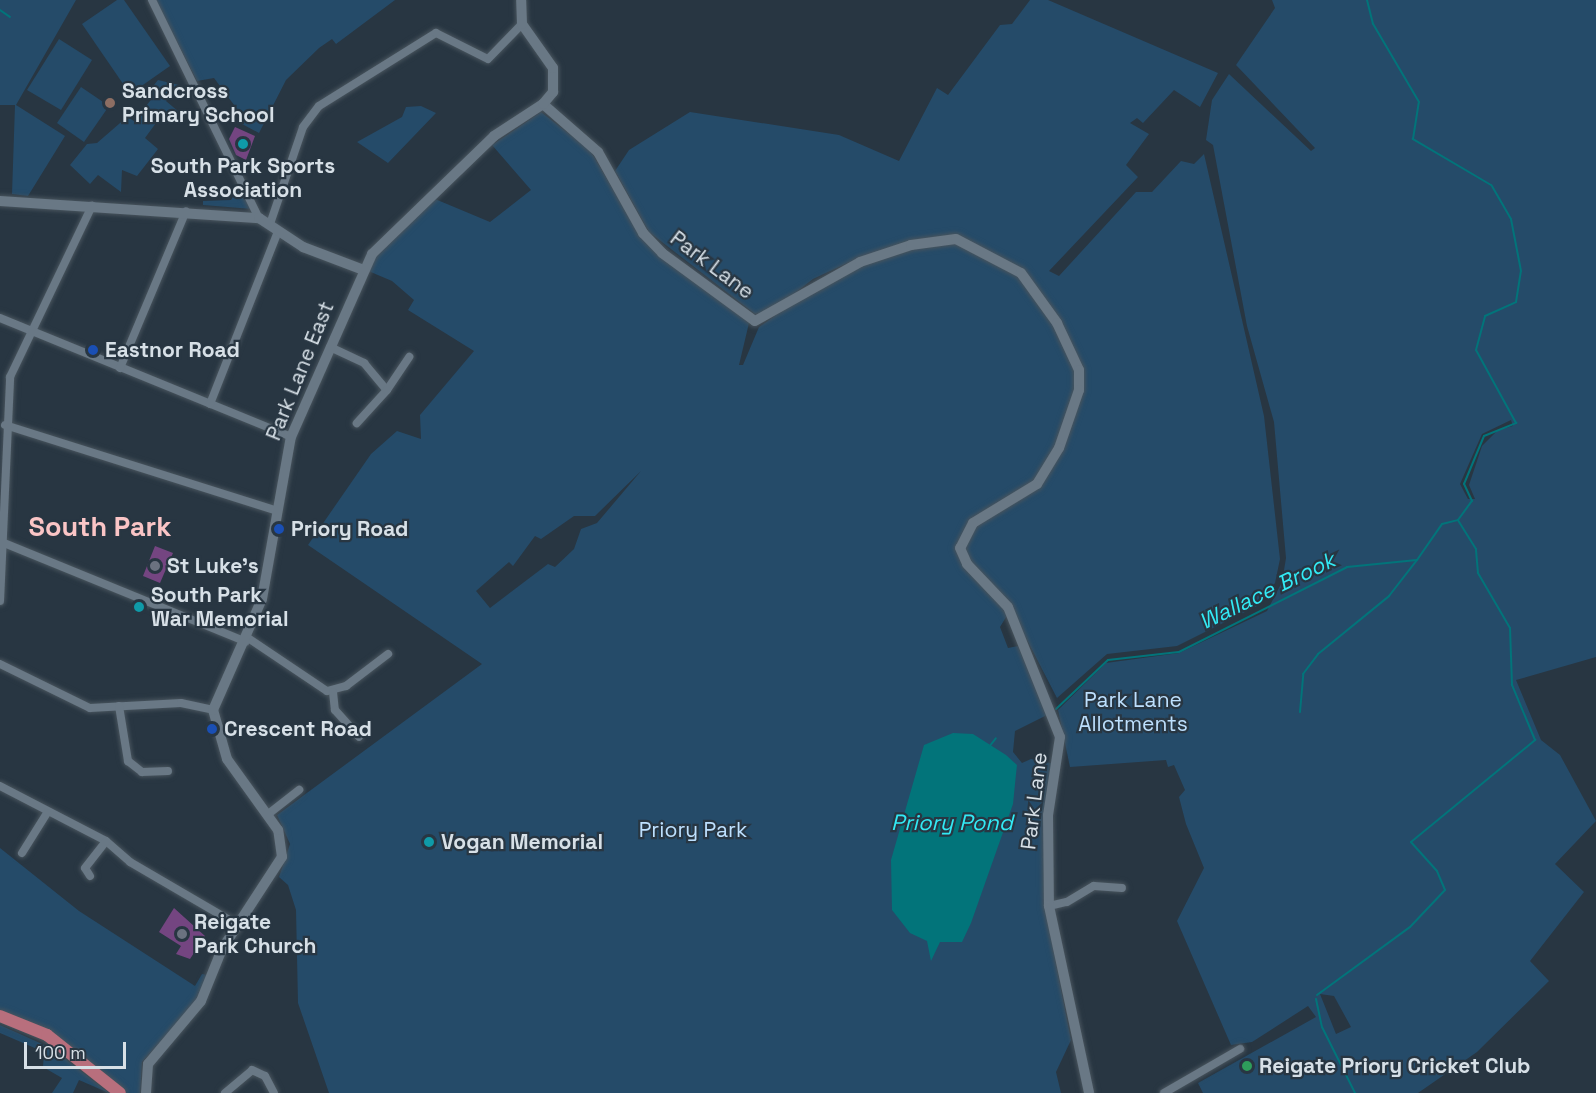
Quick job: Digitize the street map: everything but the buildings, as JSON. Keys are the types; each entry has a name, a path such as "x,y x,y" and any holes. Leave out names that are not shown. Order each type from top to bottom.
{"main road":[{"path":"0,1017 46,1035 120,1093"}],"street":[{"path":"152,0 259,218"},
{"path":"521,0 522,24 555,75 553,92 543,105"},
{"path":"210,404 274,228 303,127 319,106 436,33 488,59 522,24"},
{"name":"Park Lane East","path":"213,710 220,685 247,640 262,599 275,510 291,437 361,269 415,209 494,136 543,105"},
{"name":"Park Lane","path":"543,105 598,152 643,233 662,253 755,321 860,261 910,245 956,239 1021,273 1057,322 1079,370 1078,390 1059,448 1037,484 973,523 960,548 967,564 1008,607 1060,737 1048,815 1049,906 1089,1093"},
{"path":"0,201 186,211 259,218 326,258 361,269"},
{"path":"0,601 5,425 9,377 92,206"},
{"path":"120,369 186,211"},
{"path":"0,318 291,437"},
{"path":"330,347 364,363 387,390"},
{"path":"357,423 387,390 409,357"},
{"path":"5,425 275,510"},
{"path":"3,540 247,640 333,692"},
{"path":"333,692 388,654"},
{"path":"0,664 90,708 181,703 213,710 233,772 267,815 281,837 282,857 238,925 201,1001 148,1064 146,1093"},
{"path":"333,692 335,710 359,737"},
{"path":"119,706 128,761 142,772 168,771"},
{"path":"0,786 46,813 106,841 130,862 238,925"},
{"path":"267,815 299,790"},
{"path":"22,853 46,813"},
{"path":"84,871 106,841"},
{"path":"1049,906 1067,902 1094,886 1122,888"},
{"path":"1164,1093 1240,1049"},
{"path":"225,1093 252,1070 265,1076 274,1093"}],"green space":[{"path":"0,0 76,0 16,105 65,136 28,196 12,194 15,105 0,105"},
{"path":"117,0 124,0 170,66 130,94 82,24"},
{"path":"156,0 395,0 336,44 332,39 319,48 286,80 259,133 242,124 240,113 214,78 197,81"},
{"name":"Priory Park","path":"1030,0 1048,0 1218,73 1200,107 1174,90 1143,123 1137,118 1130,123 1149,134 1126,165 1138,177 1049,271 1059,276 1136,192 1152,192 1181,161 1194,164 1204,154 1264,416 1280,559 1275,583 1257,606 1177,646 1107,654 1057,698 1011,609 1000,627 1008,648 1018,646 1047,715 1015,731 1013,752 1022,763 1031,759 1055,764 1048,923 1071,1040 1056,1072 1061,1093 329,1093 298,1003 296,910 288,885 279,877 290,844 277,815 482,664 308,545 371,454 397,431 421,439 420,415 474,351 408,310 414,300 392,281 366,270 371,262 435,199 490,222 531,190 492,145 541,112 590,150 625,210 695,282 749,323 739,365 743,365 759,327 854,260 813,279 772,311 755,314 649,232 615,171 629,150 690,112 839,135 899,161 937,88 948,95 1000,25 1012,24","holes":["641,471 597,523 581,529 574,549 555,567 548,564 490,608 476,591 509,562 513,566 535,536 541,539 574,516 595,516"]},
{"name":"Park Lane Allotments","path":"1272,0 1596,0 1596,657 1516,680 1541,740 1560,755 1596,821 1555,864 1584,892 1530,961 1549,981 1477,1052 1418,1093 1203,1093 1198,1083 1316,1017 1308,1006 1252,1042 1231,1045 1177,921 1204,868 1186,824 1179,797 1185,790 1174,765 1168,767 1166,760 1070,767 1058,710 1106,663 1179,653 1267,611 1282,582 1286,558 1274,422 1247,326 1213,145 1206,140 1212,100 1229,74 1311,151 1315,148 1236,65 1275,8","holes":["1511,420 1513,426 1498,430 1482,446 1469,485 1475,499 1468,499 1460,484 1482,434","1320,994 1334,996 1351,1027 1336,1034"]},
{"path":"59,39 92,60 61,110 27,90"},
{"path":"158,80 179,85 166,101 179,112 175,120 164,112 145,138 158,149 137,176 122,170 121,192 98,175 90,184 70,165 87,144 97,143 127,117 134,121 154,96 149,91"},
{"path":"81,87 109,106 84,142 57,123"},
{"path":"421,106 436,113 388,163 357,142 402,117 406,107"},
{"path":"239,186 252,209 203,205 203,201 231,200"},
{"path":"0,848 79,911 195,986 202,974 207,975 194,1004 142,1062 140,1093 124,1093 49,1032 0,1013"},
{"path":"0,1025 51,1048 109,1093 79,1080 73,1093 52,1093 62,1078 43,1067 44,1052 0,1033"}],"water":[{"name":"Priory Pond","path":"953,733 973,734 1006,755 1017,765 1013,804 971,923 962,942 940,942 931,961 927,941 910,933 892,910 891,860 924,745"}],"waterway":[{"name":"Wallace Brook","path":"1056,709 1108,660 1179,652 1347,567 1417,560 1442,524 1458,520 1472,501 1464,484 1484,436 1516,423 1476,350 1485,316 1516,302 1521,271 1511,219 1491,185 1413,139 1419,102 1373,24 1367,0"},
{"path":"0,10 10,17"},
{"path":"1317,995 1410,927 1445,890 1437,871 1411,842 1535,740 1512,685 1510,628 1478,573 1476,549 1458,520"},
{"path":"1300,712 1303,674 1318,654 1389,596 1417,560"},
{"path":"989,747 996,738"},
{"path":"1316,999 1322,1027 1355,1093"}],"place":[{"name":"Sandcross Primary School","path":"110,103"},
{"name":"South Park Sports Association","path":"243,144"},
{"name":"Eastnor Road","path":"93,350"},
{"name":"Priory Road","path":"279,529"},
{"name":"St Luke's","path":"155,566"},
{"name":"South Park War Memorial","path":"139,607"},
{"name":"Crescent Road","path":"212,729"},
{"name":"Vogan Memorial","path":"429,842"},
{"name":"Reigate Park Church","path":"182,934"},
{"name":"Reigate Priory Cricket Club","path":"1247,1066"}],"district":[{"name":"South Park","path":"100,527"}]}
